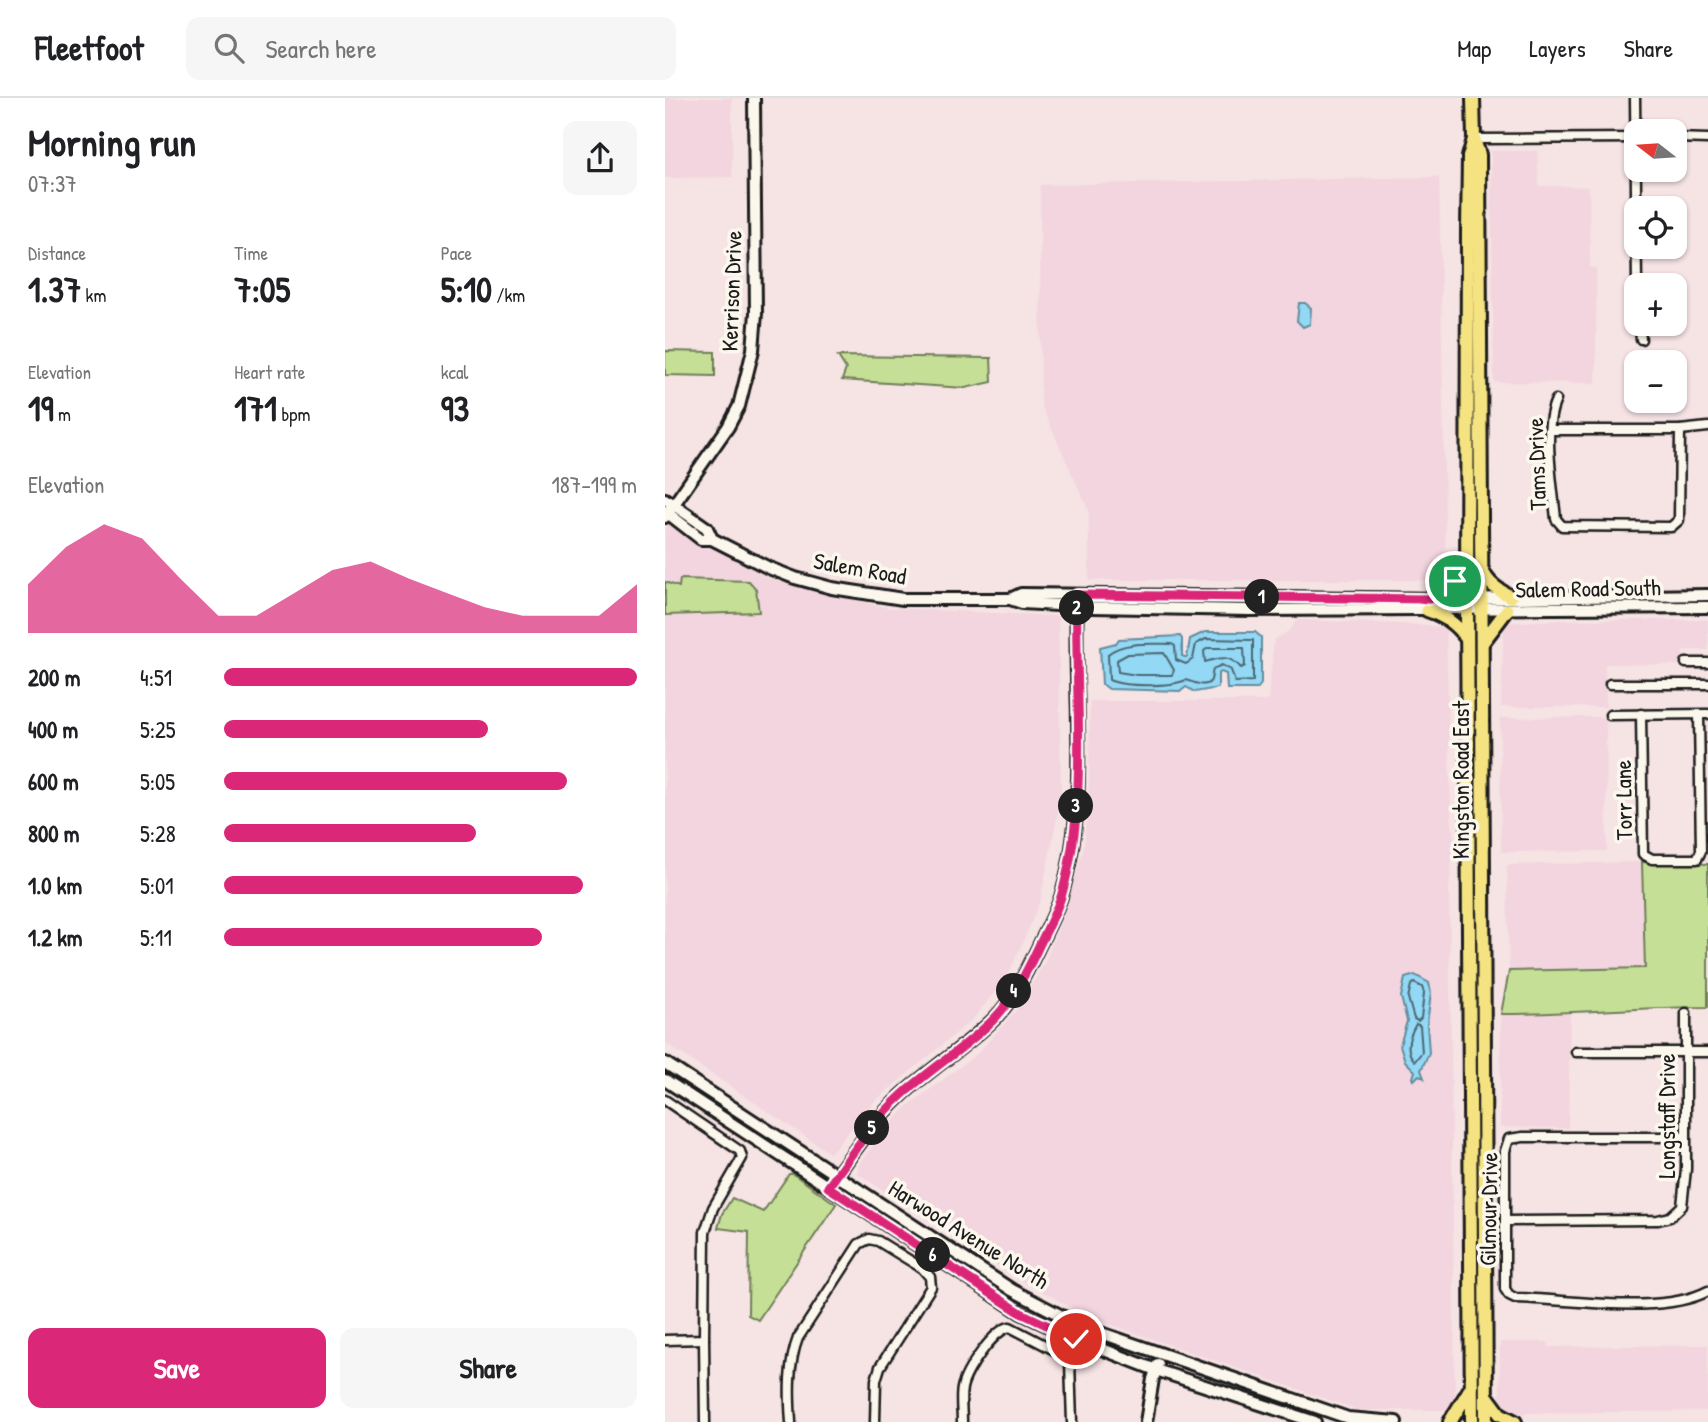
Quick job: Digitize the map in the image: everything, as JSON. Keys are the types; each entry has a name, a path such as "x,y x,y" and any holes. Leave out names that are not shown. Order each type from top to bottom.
{"main road":[{"name":"Kerrison Drive","path":"667,509 713,452 739,406 753,350 756,313 754,98"},
{"name":"Kingston Road East","path":"1473,98 1474,139 1479,155 1486,1422"},
{"name":"Kingston Road East","path":"1472,1422 1467,604 1469,157 1474,139"},
{"name":"Salem Road","path":"667,509 707,528 712,540 769,568 832,588 903,599 1010,599 1022,603 1077,600 1428,604 1449,599"},
{"path":"1468,562 1455,581 1428,604 1458,626 1468,639"},
{"path":"1481,569 1486,580 1509,603 1482,643"},
{"name":"Salem Road South","path":"1428,604 1708,595"},
{"name":"Salem Road South","path":"1449,599 1467,604"},
{"path":"828,1187 867,1133 901,1096 968,1043 997,1016 1027,971 1061,898 1070,861 1076,814 1079,711 1077,600"},
{"name":"Salem Road South","path":"1509,603 1708,607"},
{"name":"Harwood Avenue North","path":"665,1063 1012,1290 1081,1326 1348,1418 1396,1422"},
{"name":"Harwood Avenue North","path":"665,1080 1021,1313 1076,1339 1156,1370 1315,1422"},
{"path":"1146,1422 1161,1355"},
{"path":"1450,1422 1472,1386"},
{"path":"1486,1395 1500,1414 1515,1422"}],"street":[{"path":"1635,98 1635,119"},
{"path":"1474,139 1624,138"},
{"path":"1687,138 1708,139"},
{"path":"1636,182 1637,273"},
{"name":"Tams Drive","path":"1556,400 1550,411 1549,430 1556,519 1562,526 1671,527 1679,520 1680,430"},
{"path":"1549,430 1680,430 1708,427"},
{"path":"1686,663 1708,663"},
{"path":"1610,684 1708,684"},
{"name":"Torr Lane","path":"1641,714 1643,854 1652,859 1697,859 1701,851 1704,714"},
{"path":"1610,715 1704,714"},
{"name":"Longstaff Drive","path":"1506,1221 1650,1221 1670,1217 1682,1206 1686,1169 1686,1013"},
{"path":"1576,1052 1708,1052"},
{"path":"665,1100 740,1151 742,1158 713,1208 705,1232 705,1422"},
{"name":"Gilmour Drive","path":"1685,1137 1509,1139 1505,1151 1506,1289 1509,1295 1515,1298 1566,1303 1676,1303 1708,1291"},
{"path":"791,1422 792,1353 798,1338 859,1244 869,1240 879,1241 922,1268 930,1277 931,1287 880,1367 876,1380 875,1422"},
{"path":"962,1422 962,1387 967,1375 996,1334 1003,1328 1010,1327 1062,1354 1070,1362 1072,1422"},
{"path":"665,1340 704,1339"}],"shaded area":[{"path":"665,98 732,98 732,177 665,178"},
{"path":"1491,151 1537,151 1539,186 1589,187 1590,268 1596,268 1596,383 1494,382"},
{"path":"1439,177 1446,580 1089,580 1089,511 1041,405 1040,185"},
{"path":"670,523 768,578 888,608 1058,616 1061,798 1040,901 1023,942 1007,977 973,1019 875,1101 830,1153 665,1043 665,530"},
{"path":"1297,620 1446,628 1454,840 1449,889 1455,1410 1358,1410 1089,1317 1006,1272 857,1173 860,1163 881,1134 908,1106 977,1054 1015,1012 1044,964 1067,907 1084,846 1089,789 1090,701 1268,701 1274,640 1289,631"},
{"path":"1560,620 1708,620 1708,650 1683,650 1682,665 1605,664 1606,707 1501,707 1504,623"},
{"path":"1606,717 1607,851 1501,852 1500,718"},
{"path":"1642,862 1645,968 1509,971 1507,865"},
{"path":"1501,1014 1570,1014 1568,1128 1500,1127"},
{"path":"1500,1342 1548,1342 1549,1347 1708,1345 1708,1411 1511,1413 1500,1402"}],"green space":[{"path":"665,351 715,352 715,376 665,375"},
{"path":"838,356 991,358 992,382 965,388 842,380 846,369"},
{"path":"680,579 749,581 756,589 759,612 665,615 665,582 679,587"},
{"path":"1642,862 1708,864 1708,1007 1501,1014 1509,971 1645,968"},
{"path":"789,1174 793,1174 836,1204 758,1320 748,1315 749,1232 718,1228 722,1214 732,1198 763,1212"}],"water":[{"path":"1299,303 1305,303 1311,308 1310,324 1303,327 1297,321"},
{"path":"1205,632 1255,632 1261,637 1261,684 1257,689 1227,689 1226,674 1221,672 1218,674 1218,688 1195,692 1186,687 1181,691 1109,689 1102,684 1100,647 1116,643 1119,639 1180,636 1182,656 1187,657 1190,639"},
{"path":"1415,975 1429,983 1431,993 1427,1024 1429,1053 1421,1070 1424,1078 1419,1075 1414,1080 1415,1071 1405,1061 1400,1045 1407,1021 1401,997 1405,978"}],"route":[{"path":"1076,1339 1021,1313 828,1187 867,1133 901,1096 968,1043 997,1016 1027,971 1061,898 1070,861 1076,814 1079,711 1077,595 1429,599 1455,581"}]}
